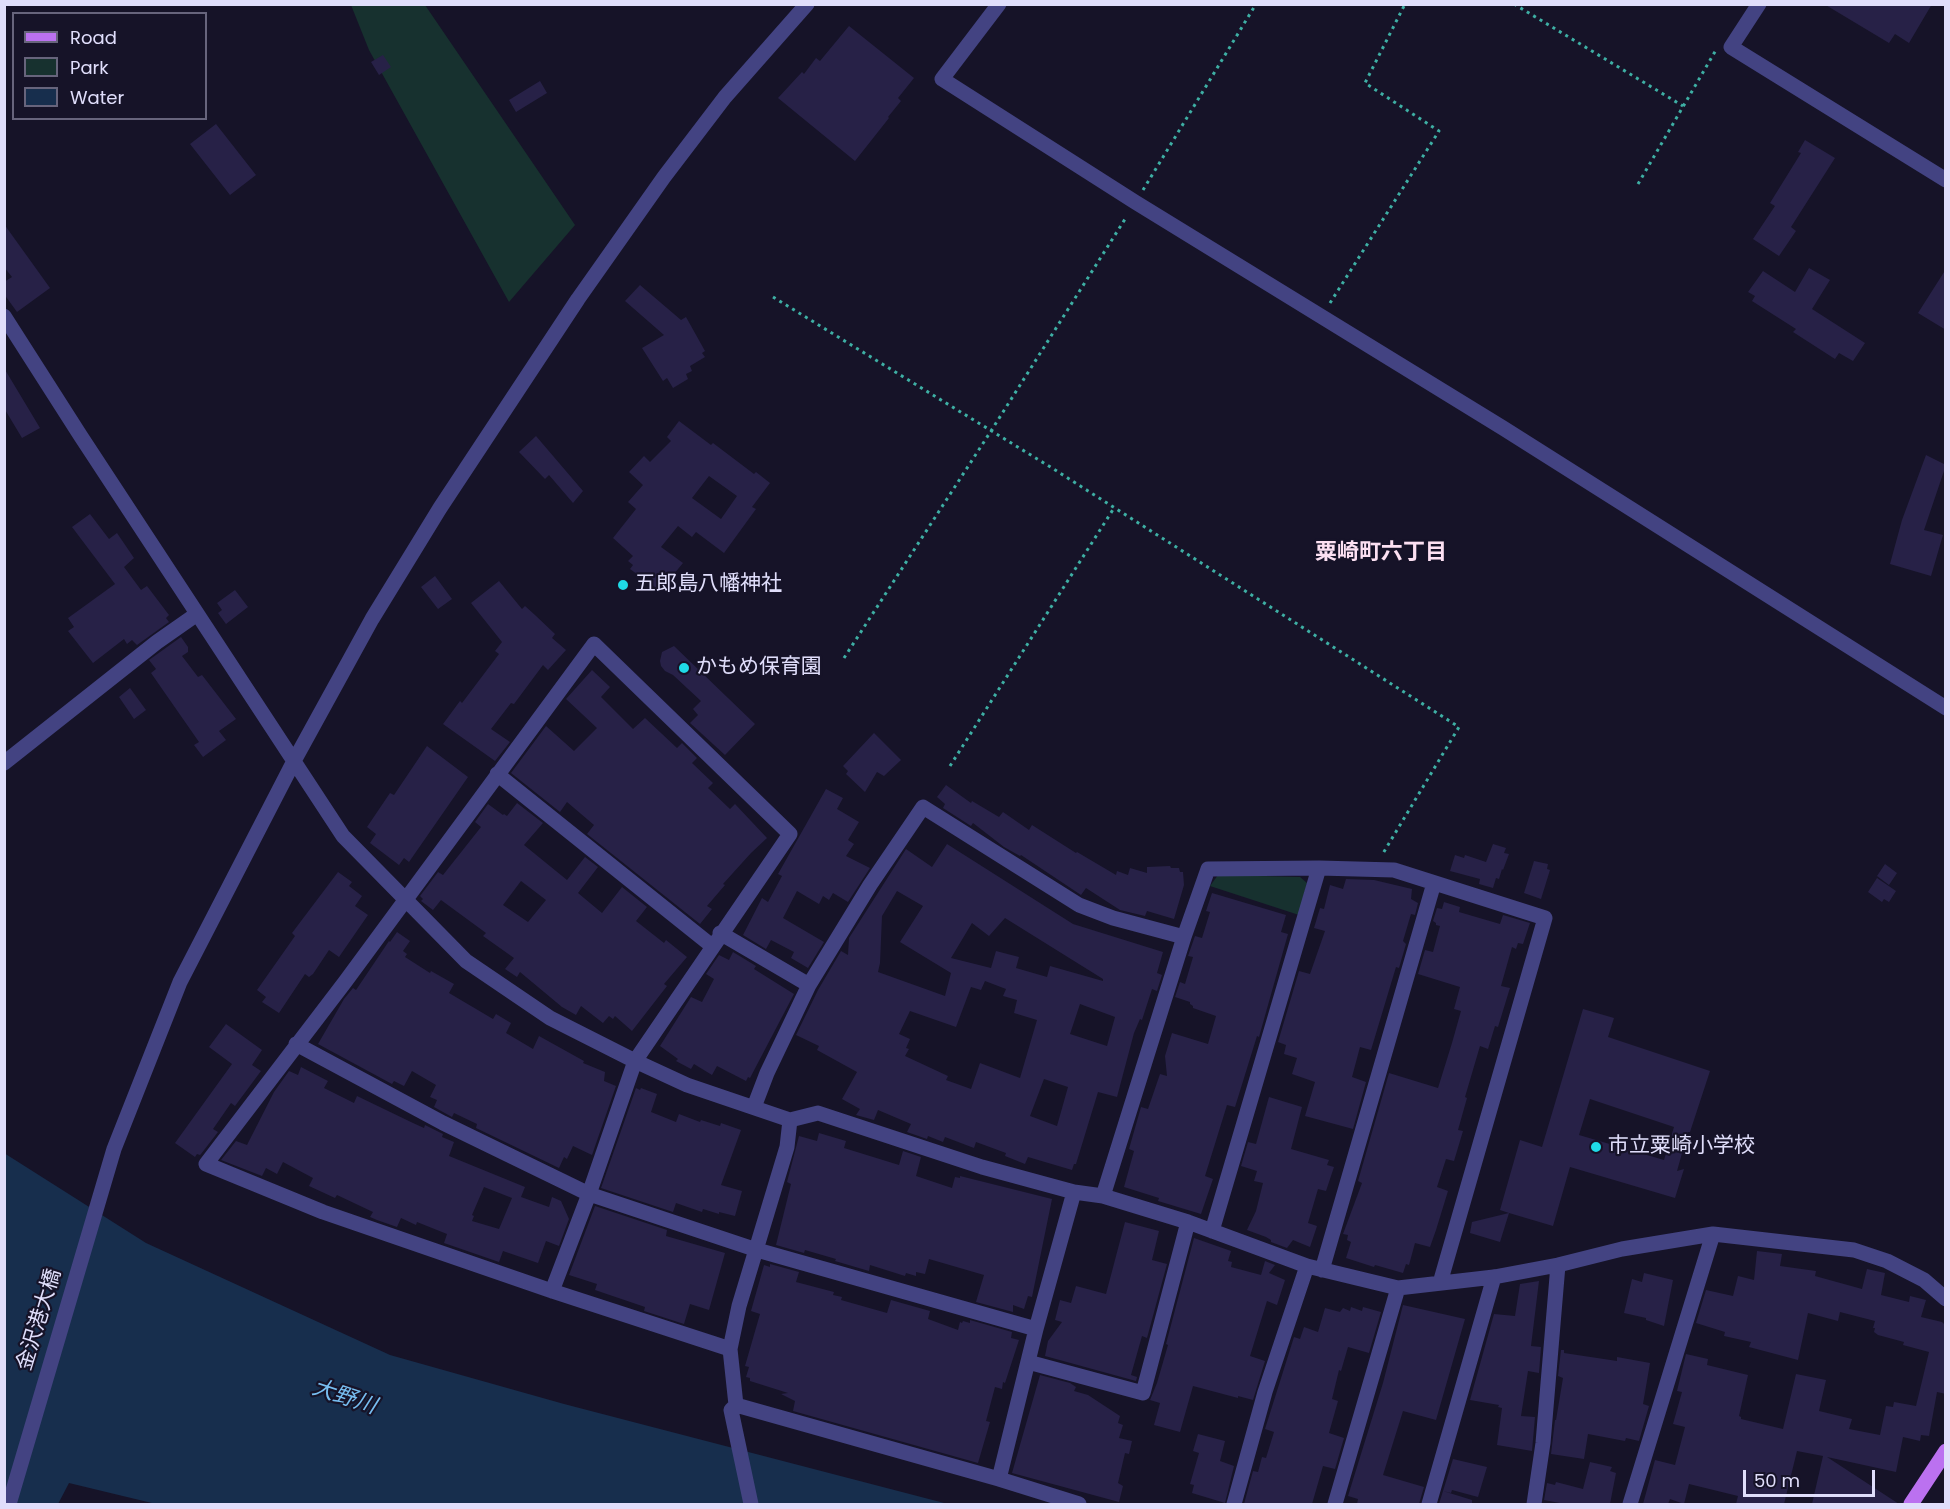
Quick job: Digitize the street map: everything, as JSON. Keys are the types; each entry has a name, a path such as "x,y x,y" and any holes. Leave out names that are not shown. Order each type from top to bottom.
{"main road":[{"path":"1911,1504 1946,1451"}],"street":[{"name":"金沢港大橋","path":"9,1504 114,1149 180,982 294,761 372,619 440,508 578,299 724,97 807,4"},
{"path":"999,4 942,79 1135,202 1503,428 1946,708"},
{"path":"1759,4 1731,47 1946,180"},
{"path":"4,316 343,837 466,961 550,1018 635,1061 687,1084 790,1120 818,1113 937,1153 1074,1192 1103,1196 1188,1222 1314,1268 1398,1288 1494,1276 1558,1265 1622,1249 1713,1234 1854,1250 1887,1261 1924,1280 1946,1299"},
{"path":"4,763 157,642 197,614"},
{"path":"552,1291 589,1194 635,1061 790,834 594,644 345,982 206,1164 323,1212 552,1291 730,1349"},
{"path":"497,774 716,940 809,985"},
{"path":"754,1107 767,1073 809,985 870,885 922,807 1079,905 1113,918 1184,937"},
{"path":"1103,1196 1184,937 1208,868 1394,870 1545,918 1440,1283"},
{"path":"1212,1231 1319,868"},
{"path":"1234,1504 1265,1392 1314,1268 1434,883"},
{"path":"296,1044 443,1123 589,1194 757,1250 1036,1329"},
{"path":"751,1504 734,1407 730,1349 740,1306 787,1147 790,1120"},
{"path":"999,1479 1036,1329 1074,1192"},
{"path":"1028,1362 1143,1393 1188,1222"},
{"path":"1630,1504 1713,1234"},
{"path":"1534,1504 1543,1443 1558,1265"},
{"path":"1429,1504 1494,1276"},
{"path":"1335,1504 1398,1288"},
{"path":"734,1407 999,1479 1079,1504"}],"path":[{"path":"844,658 991,431 1256,4"},
{"path":"1321,317 1439,131 1365,83 1405,4"},
{"path":"1514,4 1683,106"},
{"path":"1638,184 1718,47 1731,47"},
{"path":"773,297 1114,508 1459,727 1373,870"},
{"path":"950,766 1114,508"}],"green space":[{"path":"351,5 425,5 575,225 509,302 369,50"},
{"path":"1218,875 1300,877 1307,883 1299,915 1210,886"}],"water":[{"name":"大野川","path":"4,1153 146,1243 390,1355 564,1404 948,1504 156,1504 69,1483 58,1504 14,1504 4,1500"}],"building":[{"path":"1824,4 1932,4 1909,43 1895,34 1889,43"},
{"path":"849,26 914,78 898,98 901,101 889,118 855,161 778,98 802,72 804,74 816,58 820,61"},
{"path":"383,55 391,67 379,75 371,62"},
{"path":"540,81 547,93 516,112 509,100"},
{"path":"216,124 256,175 230,195 190,144"},
{"path":"1805,140 1835,158 1791,227 1796,231 1779,256 1753,239 1775,206 1770,203 1801,153 1798,152"},
{"path":"4,224 50,288 17,312 4,294 4,282 12,277 4,267"},
{"path":"1809,268 1830,280 1812,309 1865,343 1853,361 1839,353 1835,359 1793,332 1796,329 1752,301 1755,296 1748,292 1763,271 1795,292"},
{"path":"1946,269 1946,330 1918,313"},
{"path":"640,285 681,320 686,317 705,351 702,353 705,357 690,366 692,371 686,374 688,379 673,388 667,378 663,381 642,348 664,335 625,301"},
{"path":"4,368 40,428 22,438 4,408"},
{"path":"679,421 711,445 713,443 754,474 756,472 770,483 752,507 756,509 724,553 696,532 692,537 678,526 661,547 683,563 660,591 630,569 633,565 628,561 633,556 613,538 636,509 628,502 643,485 629,472 644,456 650,462 671,441 667,437","holes":["709,476 737,496 721,519 692,498"]},
{"path":"536,436 583,491 573,503 549,475 545,479 519,452"},
{"path":"1926,455 1946,465 1924,530 1943,535 1931,576 1890,564 1902,520"},
{"path":"90,514 109,539 117,533 134,558 124,567 141,590 147,586 169,615 166,618 169,622 137,645 132,640 127,644 124,639 93,663 68,631 74,627 68,618 115,584 72,527"},
{"path":"435,576 452,599 438,609 421,587"},
{"path":"499,581 522,609 525,606 555,634 552,638 566,650 548,670 543,665 514,704 511,703 491,729 510,742 495,761 443,724 499,654 495,651 502,642 471,603"},
{"path":"235,590 248,607 226,624 218,613 222,610 217,603"},
{"path":"181,637 188,647 188,652 182,656 198,677 202,675 236,719 219,731 226,740 203,757 194,745 199,742 151,673 156,669 149,660"},
{"path":"674,646 755,724 725,755 690,723 698,715 693,709 701,701 661,666 662,652"},
{"path":"592,670 610,687 601,697 633,729 645,718 677,748 682,743 697,758 692,763 713,783 708,788 730,809 735,804 767,838 723,884 725,885 707,906 712,909 700,924 587,834 594,825 567,802 560,812 511,773 546,726 574,751 597,728 566,699"},
{"path":"130,688 146,710 134,719 119,697"},
{"path":"874,733 901,760 884,776 877,772 865,792 846,774 848,771 843,766"},
{"path":"427,746 468,777 409,862 404,858 399,865 370,843 376,834 367,827 390,793 394,795"},
{"path":"946,785 971,803 972,801 999,817 1003,812 1029,830 1032,825 1116,875 1117,871 1128,875 1130,868 1147,873 1147,867 1179,868 1180,872 1183,872 1184,885 1174,919 1147,911 1145,916 1120,910 1086,888 1081,895 1021,855 1004,847 973,823 971,826 943,808 945,804 937,797"},
{"path":"826,789 843,798 837,809 859,822 848,840 854,844 846,856 870,868 848,902 833,893 829,900 823,896 819,904 797,891 783,918 824,942 808,968 791,958 794,952 771,940 766,949 743,935 762,898 768,902 782,876 778,874"},
{"path":"517,803 543,823 524,845 567,880 585,857 598,867 578,893 602,913 622,887 647,907 636,921 664,943 666,940 687,957 664,984 667,986 632,1031 615,1016 613,1019 609,1016 603,1023 581,1006 576,1015 562,1007 520,972 517,977 505,969 514,958 483,936 486,933 441,900 433,910 421,901 423,899 420,896 438,872 443,875 481,827 475,822 488,804 507,816","holes":["521,881 546,900 528,922 503,905"]},
{"path":"947,844 1073,924 1163,952 1157,973 1162,975 1157,991 1152,989 1142,1020 1140,1019 1134,1033 1117,1097 1098,1092 1076,1164 1072,1170 1028,1157 1025,1164 1005,1156 1006,1153 976,1142 974,1148 945,1137 943,1142 928,1136 927,1139 907,1132 911,1124 878,1110 874,1120 856,1115 860,1109 842,1099 857,1072 817,1050 819,1046 796,1035 818,990 841,951 848,955 849,938 906,849 932,867","holes":["897,891 923,906 900,942 951,973 945,996 878,972 882,916","1005,918 1103,981 1050,966 1047,977 1016,968 1019,957 996,951 991,968 951,958 972,923 989,936","985,981 1006,989 1003,996 1017,1000 1014,1013 1037,1020 1020,1078 980,1063 971,1089 946,1080 948,1076 905,1056 909,1049 906,1048 910,1039 899,1034 910,1011 956,1027 971,987 981,990","1080,1004 1115,1017 1107,1046 1070,1034","1044,1079 1068,1087 1057,1126 1030,1116"]},
{"path":"1493,844 1506,848 1504,853 1509,854 1493,888 1479,884 1480,879 1450,871 1455,855 1464,858 1465,855 1486,862"},
{"path":"1534,861 1548,864 1547,869 1550,870 1541,899 1524,893"},
{"path":"1885,864 1897,873 1889,885 1877,876"},
{"path":"338,872 352,882 349,886 362,896 355,906 368,915 339,957 329,950 313,974 309,977 305,974 279,1013 262,1002 266,997 257,990 295,936 292,933"},
{"path":"1877,878 1896,891 1889,902 1884,899 1882,902 1868,892"},
{"path":"1346,879 1374,880 1412,889 1411,899 1418,903 1415,915 1411,914 1403,941 1406,944 1399,968 1396,967 1371,1050 1360,1047 1352,1077 1366,1082 1353,1129 1305,1116 1315,1082 1292,1074 1297,1058 1284,1054 1286,1045 1278,1042 1299,971 1310,974 1325,931 1314,928 1320,908 1324,909 1330,885 1343,889"},
{"path":"1212,893 1286,915 1281,932 1288,934 1259,1037 1257,1036 1235,1107 1227,1105 1205,1176 1213,1179 1201,1214 1158,1201 1159,1198 1124,1187 1134,1151 1129,1149 1141,1107 1148,1109 1160,1074 1167,1076 1165,1056 1172,1033 1208,1044 1216,1016 1193,1008 1190,1002 1175,997 1180,982 1185,984 1193,957 1188,956 1195,936 1202,938 1210,912 1206,911"},
{"path":"1444,902 1460,907 1459,912 1500,924 1503,915 1530,923 1523,944 1518,943 1516,949 1512,947 1501,986 1510,988 1498,1027 1495,1026 1488,1049 1480,1046 1465,1097 1467,1098 1458,1130 1463,1131 1454,1161 1446,1159 1437,1187 1448,1191 1430,1247 1415,1243 1409,1265 1406,1264 1403,1273 1346,1258 1351,1242 1347,1240 1348,1235 1343,1234 1362,1183 1358,1181 1389,1073 1438,1088 1452,1043 1461,1011 1454,1009 1460,987 1418,974 1425,950 1433,952 1440,926 1433,921 1437,908 1442,909"},
{"path":"397,932 410,941 403,951 407,954 405,957 430,973 431,971 454,984 449,993 493,1019 496,1014 511,1023 506,1033 533,1049 539,1036 584,1061 583,1063 605,1072 604,1081 616,1086 592,1155 573,1146 567,1159 564,1157 559,1168 476,1128 477,1124 454,1113 452,1117 434,1107 437,1100 430,1097 436,1085 412,1071 404,1086 394,1081 392,1084 318,1044 344,999 353,988 356,990"},
{"path":"733,952 756,966 754,969 794,994 750,1078 748,1077 746,1081 717,1066 712,1075 694,1064 691,1069 676,1061 678,1059 660,1046 691,997 702,1002 714,979 706,974 719,955 729,960"},
{"path":"1583,1009 1614,1018 1608,1037 1710,1071 1677,1171 1684,1169 1675,1198 1570,1167 1553,1226 1500,1210 1520,1140 1542,1147","holes":["1590,1099 1674,1127 1664,1160 1579,1135"]},
{"path":"226,1024 262,1050 252,1065 261,1071 235,1106 231,1103 213,1129 218,1132 201,1154 195,1157 175,1143 232,1064 209,1047"},
{"path":"301,1067 328,1081 324,1088 354,1103 357,1096 424,1128 425,1125 443,1134 442,1137 454,1142 449,1156 525,1187 521,1197 549,1207 552,1197 561,1201 569,1219 559,1246 546,1241 538,1263 503,1251 499,1262 444,1243 447,1234 417,1222 416,1225 401,1218 397,1227 370,1217 373,1212 337,1195 335,1198 309,1186 313,1178 283,1162 277,1174 266,1168 262,1176 221,1160 236,1141 247,1145 274,1092 289,1071 298,1075","holes":["484,1187 512,1198 499,1229 472,1221 474,1216 472,1215"]},
{"path":"636,1088 657,1094 651,1112 676,1122 679,1114 700,1122 701,1120 720,1126 721,1123 741,1130 721,1185 742,1191 735,1216 703,1209 702,1212 676,1203 673,1212 601,1188"},
{"path":"1269,1097 1302,1107 1291,1149 1329,1160 1327,1165 1334,1167 1326,1191 1318,1189 1308,1223 1317,1226 1310,1247 1293,1240 1287,1248 1247,1230 1256,1211 1263,1183 1254,1181 1257,1171 1241,1166 1248,1142 1256,1144"},
{"path":"819,1133 846,1141 844,1148 899,1165 903,1151 921,1157 916,1176 952,1188 955,1177 960,1178 960,1176 1052,1199 1032,1297 1028,1296 1024,1309 1013,1305 1013,1312 976,1302 984,1275 929,1259 925,1274 916,1272 916,1276 906,1273 905,1276 870,1265 869,1271 805,1250 804,1253 776,1245 791,1184 787,1182 799,1136 817,1141"},
{"path":"595,1206 667,1230 666,1236 725,1253 709,1310 690,1304 684,1324 644,1311 645,1307 595,1290 597,1284 569,1275"},
{"path":"1509,1213 1500,1242 1470,1233 1472,1222"},
{"path":"1125,1222 1159,1231 1152,1260 1167,1264 1147,1338 1142,1336 1131,1375 1137,1377 1136,1381 1045,1356 1048,1341 1062,1322 1055,1320 1060,1300 1071,1303 1076,1286 1106,1294"},
{"path":"1194,1238 1231,1251 1228,1261 1232,1262 1231,1267 1261,1275 1265,1261 1275,1265 1269,1273 1285,1280 1277,1305 1267,1301 1250,1356 1265,1361 1253,1400 1193,1386 1180,1432 1154,1425 1160,1403 1150,1400 1168,1345 1166,1344"},
{"path":"1757,1251 1782,1254 1780,1266 1816,1271 1815,1276 1862,1289 1867,1269 1885,1273 1881,1295 1909,1302 1910,1296 1926,1300 1921,1317 1942,1322 1946,1326 1946,1394 1937,1392 1929,1436 1921,1435 1920,1441 1903,1437 1896,1472 1827,1457 1899,1504 1812,1504 1823,1456 1797,1451 1784,1504 1736,1504 1738,1496 1689,1484 1684,1504 1670,1499 1668,1504 1643,1504 1655,1460 1675,1465 1685,1427 1673,1424 1682,1392 1677,1391 1686,1354 1708,1359 1707,1365 1748,1375 1739,1416 1741,1419 1783,1429 1796,1374 1826,1380 1819,1411 1852,1419 1849,1429 1880,1435 1886,1406 1893,1407 1894,1402 1916,1406 1929,1352 1878,1335 1873,1328 1875,1321 1840,1312 1838,1321 1808,1313 1798,1360 1749,1347 1751,1342 1724,1336 1725,1332 1696,1323 1706,1290 1733,1296 1738,1276 1754,1280"},
{"path":"770,1264 799,1272 796,1282 834,1292 833,1295 842,1297 841,1300 887,1313 891,1300 930,1311 928,1319 958,1330 960,1322 970,1323 970,1320 1012,1332 1011,1338 1019,1340 1002,1389 995,1387 986,1421 990,1422 978,1463 793,1411 795,1401 781,1394 788,1393 750,1381 750,1378 746,1377 749,1367 745,1366 760,1314 751,1311 764,1265 770,1267"},
{"path":"1644,1273 1673,1280 1664,1326 1646,1320 1646,1318 1624,1313 1632,1279 1642,1282"},
{"path":"1539,1281 1531,1346 1541,1347 1539,1373 1528,1371 1521,1416 1535,1417 1532,1451 1497,1445 1502,1408 1498,1407 1499,1405 1470,1400 1494,1314 1515,1316 1520,1284"},
{"path":"1403,1305 1465,1319 1436,1420 1403,1411 1383,1475 1424,1487 1419,1504 1357,1504 1358,1499 1348,1496 1383,1383"},
{"path":"1351,1307 1362,1311 1363,1307 1381,1312 1369,1353 1348,1347 1341,1371 1339,1370 1332,1399 1338,1401 1329,1433 1344,1438 1335,1469 1323,1466 1312,1504 1244,1504 1253,1471 1258,1472 1262,1457 1266,1458 1274,1432 1265,1429 1294,1337 1300,1339 1304,1327 1318,1332 1325,1308 1340,1312 1343,1308 1350,1311"},
{"path":"1561,1350 1564,1350 1564,1353 1617,1361 1617,1357 1650,1363 1643,1404 1649,1406 1639,1441 1626,1438 1625,1441 1588,1434 1584,1459 1551,1454 1563,1378 1558,1376"},
{"path":"1040,1375 1070,1383 1076,1387 1074,1391 1088,1395 1120,1416 1118,1423 1123,1425 1119,1438 1132,1441 1129,1454 1125,1453 1118,1483 1123,1486 1119,1502 1012,1473"},
{"path":"1198,1434 1225,1441 1220,1461 1234,1466 1225,1503 1192,1493 1194,1485 1190,1484 1199,1453 1193,1451"},
{"path":"1453,1459 1487,1467 1478,1497 1452,1490 1451,1493 1443,1491"},
{"path":"1590,1462 1612,1467 1610,1471 1616,1473 1610,1504 1565,1504 1544,1500 1547,1483 1555,1485 1556,1482 1583,1489"},
{"path":"1443,1491 1472,1500 1472,1504 1439,1504"}],"place":[{"name":"五郎島八幡神社","path":"623,585"},
{"name":"かもめ保育園","path":"684,668"},
{"name":"市立粟崎小学校","path":"1596,1147"}],"district":[{"name":"粟崎町六丁目","path":"1381,553"}]}
